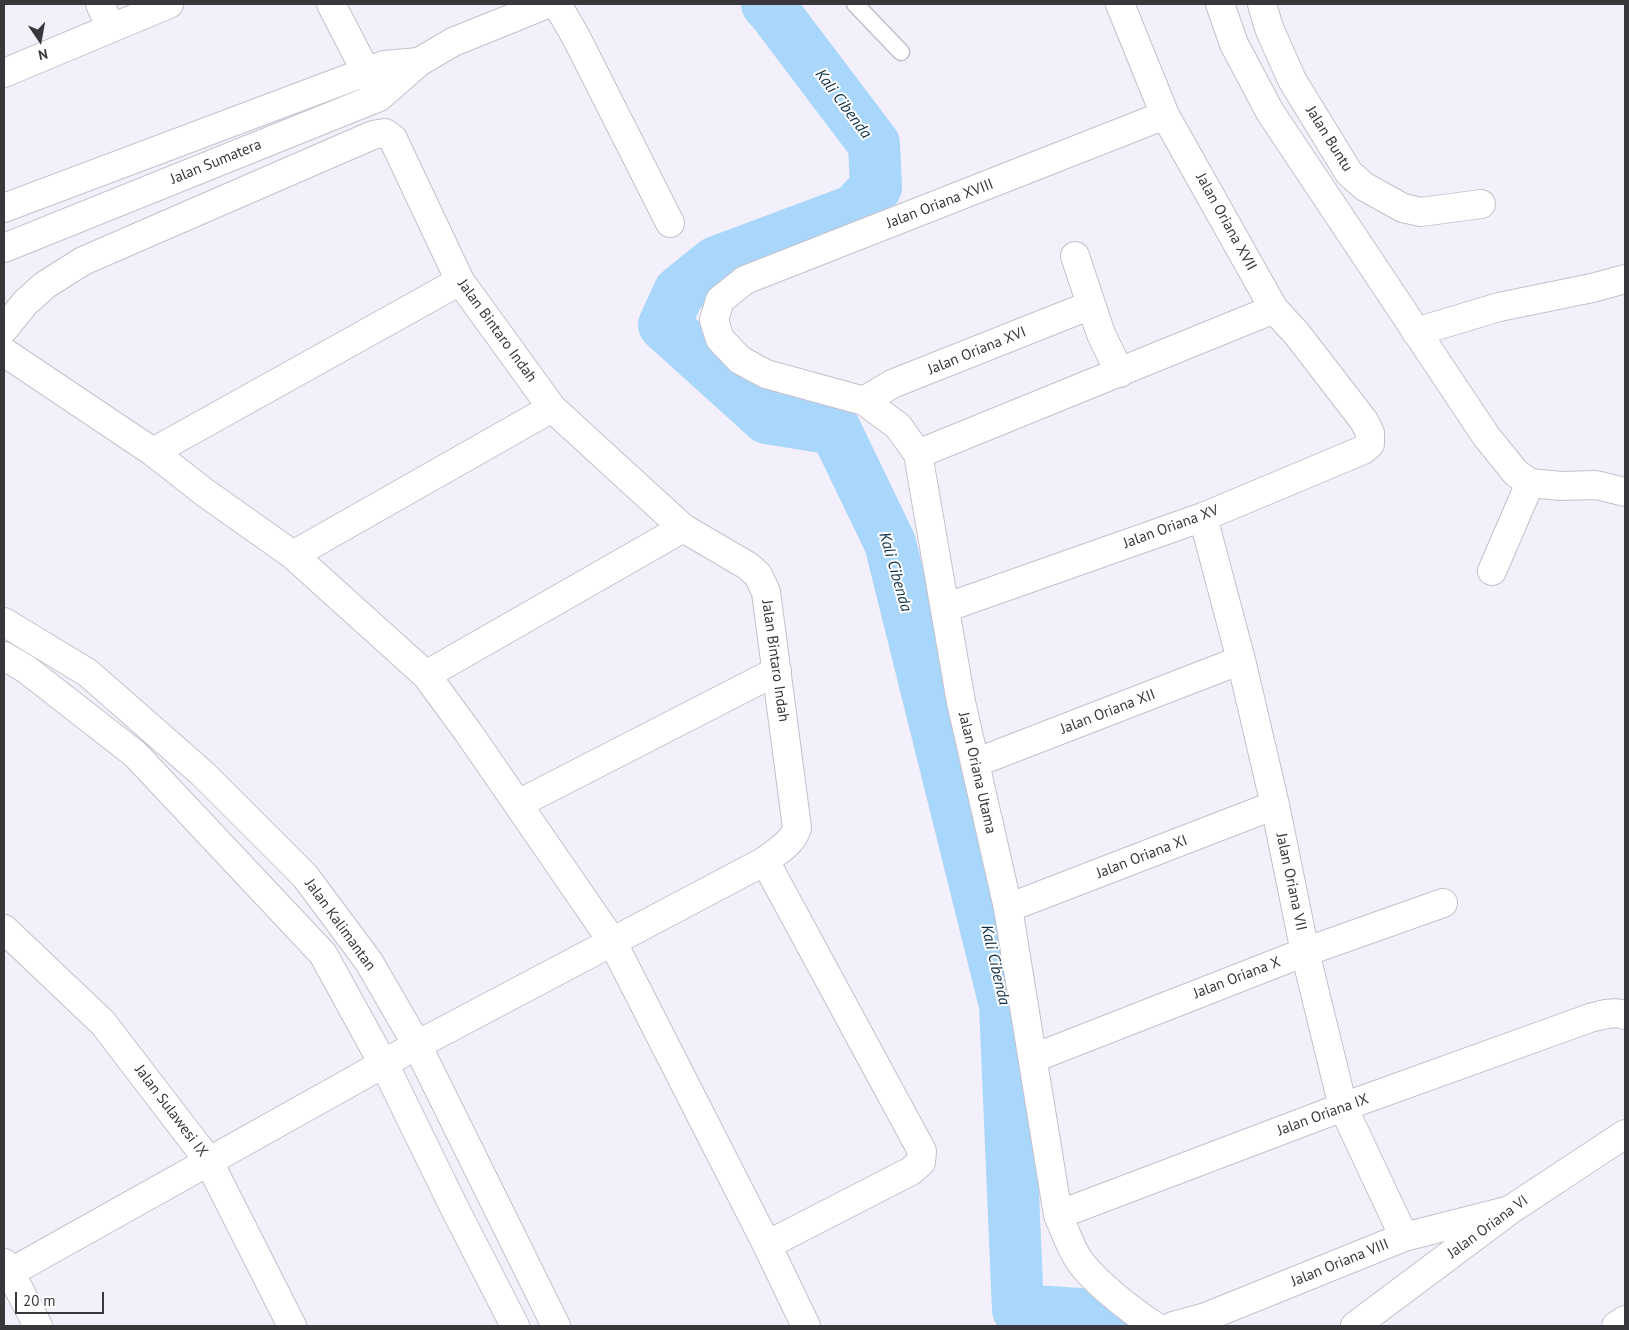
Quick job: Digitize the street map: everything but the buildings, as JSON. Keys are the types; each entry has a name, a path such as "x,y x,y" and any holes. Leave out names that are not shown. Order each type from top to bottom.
{"street":[{"path":"100,4 111,28"},
{"path":"5,70 169,4"},
{"path":"331,4 379,98"},
{"name":"Jalan Sumatera","path":"4,248 379,98 419,62 453,42 547,4"},
{"path":"557,4 576,37 670,223"},
{"name":"Jalan Oriana XVII","path":"1120,4 1165,116 1274,309 1297,334 1364,421"},
{"path":"1220,4 1234,44 1270,112 1486,436 1523,478 1560,486 1596,485 1625,492"},
{"name":"Jalan Buntu","path":"1262,4 1269,28 1292,80 1348,173 1365,187 1403,208 1421,212 1481,204"},
{"name":"Jalan Sumatera","path":"4,208 384,65 419,62"},
{"name":"Jalan Oriana XVIII","path":"720,300 745,280 1165,116"},
{"name":"Jalan Bintaro Indah","path":"4,329 25,302 57,276 83,261 373,135 385,132 392,139 460,281 552,408 683,528 748,566 758,575 766,592 778,671 797,828 791,841 765,861"},
{"path":"1075,256 1101,334 1120,373"},
{"path":"1416,332 1499,307 1592,288 1625,279"},
{"path":"153,452 460,281"},
{"name":"Jalan Oriana Utama","path":"720,300 714,320 720,339 740,360 766,374 864,401 898,426 918,454 961,702 1008,908 1034,1058 1058,1215 1078,1259 1088,1272 1143,1319 1154,1326"},
{"name":"Jalan Oriana XVI","path":"864,401 892,384 1091,305"},
{"path":"918,454 1274,309"},
{"path":"4,352 153,452 204,492 293,554 426,675 612,941 767,1245 806,1326"},
{"path":"293,554 552,408"},
{"name":"Jalan Oriana XV","path":"945,608 1203,517 1363,450 1370,444 1370,433 1364,421"},
{"path":"1492,571 1523,478"},
{"name":"Jalan Oriana VII","path":"1203,517 1241,660 1275,805 1305,952 1343,1107 1404,1237"},
{"path":"426,675 683,528"},
{"name":"Jalan Kalimantan","path":"4,622 88,673 203,774 305,876 369,962 417,1044 556,1326"},
{"name":"Jalan Kalimantan","path":"4,656 26,669 135,754 323,954 382,1064 515,1326"},
{"name":"Jalan Oriana XII","path":"975,763 1241,660"},
{"path":"518,804 778,671"},
{"name":"Jalan Oriana XI","path":"1008,908 1275,805"},
{"path":"38,1326 6,1270 417,1044 765,861 922,1151 921,1162 911,1171 767,1245"},
{"name":"Jalan Oriana X","path":"1034,1058 1305,952 1443,903"},
{"name":"Jalan Sulawesi IX","path":"4,929 103,1023 208,1160 292,1326"},
{"name":"Jalan Oriana IX","path":"1058,1215 1343,1107 1590,1018 1607,1014 1625,1015"},
{"name":"Jalan Oriana VI","path":"1355,1326 1510,1210 1625,1134"},
{"name":"Jalan Oriana VIII","path":"1173,1326 1206,1317 1404,1237 1510,1210"},
{"path":"1616,1326 1625,1320"}],"lane":[{"path":"855,4 901,52"}],"waterway":[{"name":"Kali Cibenda","path":"767,4 874,144 876,187 855,210 716,262 679,292 664,325 767,418 835,429 890,543 1005,1005 1018,1310 1094,1315 1109,1326"}]}
